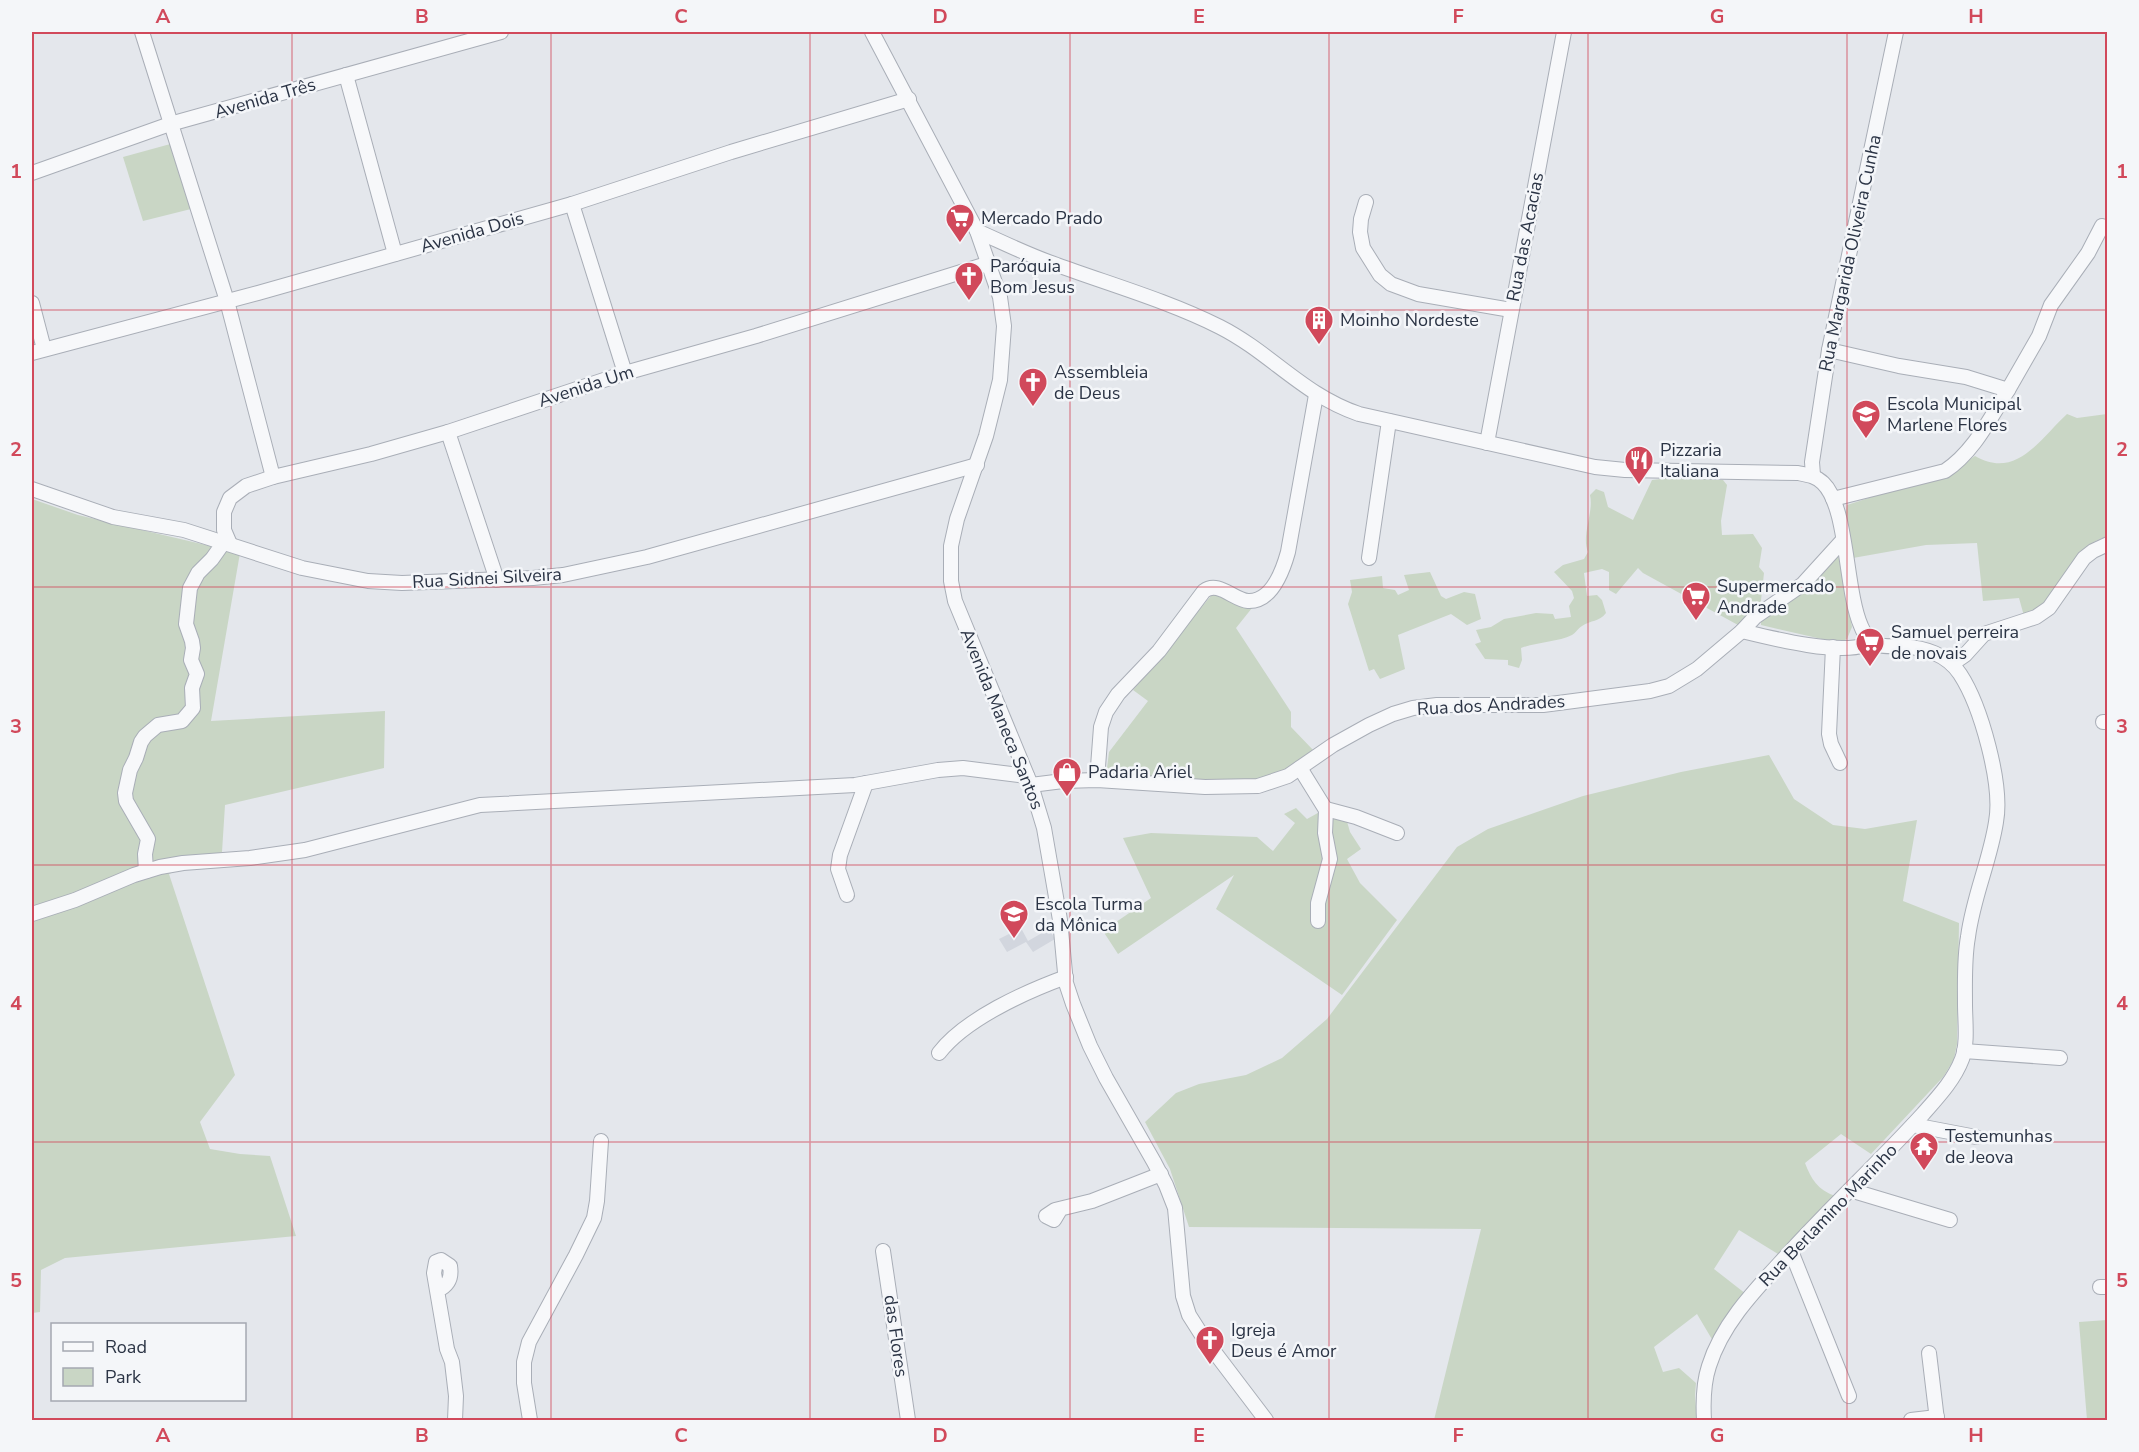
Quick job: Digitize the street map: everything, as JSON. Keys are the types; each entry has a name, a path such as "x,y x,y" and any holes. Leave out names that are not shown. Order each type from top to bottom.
{"street":[{"path":"142,32 227,301 273,477"},
{"name":"Avenida Três","path":"32,173 170,124 501,32"},
{"name":"Avenida Maneca Santos","path":"872,32 977,231 1000,297 1004,326 1003,353 994,407 957,519 950,561 955,601 1029,780 1044,828 1053,876 1066,977 1073,1004 1090,1046 1130,1123 1161,1174 1175,1208 1183,1296 1189,1315 1266,1420"},
{"name":"Rua das Acacias","path":"1487,443 1564,32"},
{"name":"Rua Margarida Oliveira Cunha","path":"1813,475 1812,462 1828,350 1896,32"},
{"path":"346,75 395,254"},
{"name":"Avenida Dois","path":"38,351 227,301 572,204 909,99"},
{"path":"1366,202 1360,225 1363,248 1380,275 1391,284 1418,294 1511,310"},
{"path":"572,204 625,373"},
{"path":"1833,499 1945,471 1959,462 1969,451 2008,390 2039,336 2051,304 2088,253 2102,226"},
{"path":"977,231 1047,262 1169,304 1208,321 1246,343 1316,395 1343,409 1570,463 1626,470 1813,475 1824,483 1838,510 1856,613 1868,639 1878,645 1930,651 1953,664 1965,655 1984,634 2036,617 2049,608 2084,558 2108,544"},
{"name":"Avenida Um","path":"227,543 223,520 226,506 230,498 246,486 448,432 625,373 756,336 990,263"},
{"path":"32,303 38,351"},
{"path":"1828,350 1899,366 1966,377 2008,390"},
{"path":"1097,780 1101,727 1106,712 1118,694 1159,651 1204,591 1214,587 1247,601 1256,600 1267,593 1280,577 1288,552 1316,395"},
{"path":"1369,558 1389,421"},
{"path":"448,432 497,580"},
{"name":"Rua Sidnei Silveira","path":"32,489 113,517 184,530 302,568 368,581 402,583 563,575 636,559 976,465"},
{"name":"Rua dos Andrades","path":"32,914 75,900 146,871 183,863 250,858 304,850 490,804 832,787 963,768 1029,780 1097,780 1242,788 1272,783 1369,725 1413,708 1437,705 1544,705 1650,691 1669,686 1697,669 1755,617 1803,584 1843,540"},
{"path":"146,871 145,854 148,839 126,801 128,777 141,742 146,736 158,725 182,721 193,708 192,688 196,674 191,660 192,640 186,624 190,588 198,573 227,543"},
{"path":"1742,631 1792,642 1833,647 1857,648 1865,645 1868,639"},
{"path":"1833,647 1829,734 1834,753 1840,762"},
{"name":"Rua Berlamino Marinho","path":"1704,1420 1703,1389 1708,1367 1730,1322 1760,1284 1913,1125 1956,1072 1964,1051 1965,951 1970,919 1988,858 1998,812 1995,777 1978,714 1966,684 1953,664"},
{"path":"1300,768 1326,809 1325,833 1330,859 1318,903 1318,921"},
{"path":"847,895 838,869 840,855 866,783"},
{"path":"1326,809 1356,817 1397,833"},
{"path":"939,1053 963,1029 1022,995 1066,977"},
{"path":"1964,1051 2060,1058"},
{"path":"1913,1125 1976,1137"},
{"path":"530,1420 524,1383 524,1362 530,1342 594,1218 601,1141"},
{"path":"1060,1210 1092,1201 1161,1174"},
{"path":"1850,1190 1950,1220"},
{"name":"das Flores","path":"883,1251 908,1420"},
{"path":"1791,1251 1849,1396"},
{"path":"438,1290 447,1349 452,1362 456,1396 455,1420"},
{"path":"1911,1420 1937,1419 1929,1353"}],"shaded area":[{"path":"1021,928 1028,941 1049,929 1055,939 1033,952 1026,942 1007,952 999,939"}],"green space":[{"path":"174,143 195,208 143,221 123,157"},
{"path":"2067,414 2077,418 2107,414 2107,537 2088,546 2040,607 2024,616 2019,598 1983,601 1977,543 1926,545 1853,558 1845,520 1847,505 1952,471 1975,456 1990,462 2003,463 2015,460 2037,445"},
{"path":"1677,477 1723,480 1727,485 1721,521 1722,535 1753,534 1762,548 1759,567 1764,573 1760,609 1747,616 1738,625 1643,573 1638,568 1616,594 1609,590 1609,572 1602,569 1584,573 1587,596 1597,595 1602,600 1606,613 1603,616 1566,637 1521,648 1522,660 1519,668 1508,665 1508,660 1485,659 1475,644 1481,642 1476,630 1491,627 1504,619 1536,613 1553,614 1555,619 1571,617 1569,606 1574,598 1572,591 1554,572 1563,565 1584,559 1588,552 1586,538 1590,495 1596,489 1604,492 1608,507 1633,520 1652,480"},
{"path":"32,499 78,515 240,553 211,721 385,711 384,768 225,805 222,852 169,874 235,1075 200,1122 210,1149 270,1156 296,1236 65,1258 41,1270 40,1312 32,1313"},
{"path":"1838,554 1852,627 1847,639 1839,643 1761,625 1761,621"},
{"path":"1430,572 1441,596 1446,599 1464,592 1475,594 1481,619 1467,625 1451,614 1398,635 1405,669 1380,679 1374,669 1369,671 1348,604 1352,592 1350,580 1382,576 1383,588 1395,590 1398,595 1409,590 1404,575"},
{"path":"1215,591 1252,608 1236,628 1291,712 1291,727 1315,752 1283,772 1249,782 1126,777 1113,774 1107,768 1109,752 1148,701 1133,690"},
{"path":"1769,755 1794,799 1833,825 1865,829 1917,820 1903,901 1959,923 1957,1044 1954,1059 1944,1076 1871,1154 1841,1134 1805,1163 1816,1183 1824,1191 1835,1196 1778,1254 1739,1230 1714,1269 1746,1294 1713,1341 1697,1314 1654,1347 1663,1372 1679,1368 1696,1383 1697,1420 1434,1420 1481,1229 1189,1227 1170,1169 1145,1122 1176,1093 1199,1084 1246,1075 1282,1058 1327,1019 1457,847 1488,829 1583,796 1681,772"},
{"path":"1296,808 1307,819 1325,809 1346,818 1350,832 1361,849 1347,859 1360,883 1397,920 1342,995 1216,909 1234,875 1118,954 1103,931 1151,898 1123,838 1151,833 1257,837 1273,851 1295,823 1284,814"},
{"path":"2107,1320 2107,1420 2087,1420 2079,1322"}],"place":[{"name":"Mercado Prado","path":"960,244"},
{"name":"Paróquia Bom Jesus","path":"969,302"},
{"name":"Moinho Nordeste","path":"1319,346"},
{"name":"Assembleia de Deus","path":"1033,408"},
{"name":"Escola Municipal Marlene Flores","path":"1866,440"},
{"name":"Pizzaria Italiana","path":"1639,486"},
{"name":"Supermercado Andrade","path":"1696,622"},
{"name":"Samuel perreira de novais","path":"1870,668"},
{"name":"Padaria Ariel","path":"1067,798"},
{"name":"Escola Turma da Mônica","path":"1014,940"},
{"name":"Testemunhas de Jeova","path":"1924,1172"},
{"name":"Igreja Deus é Amor","path":"1210,1366"}]}
